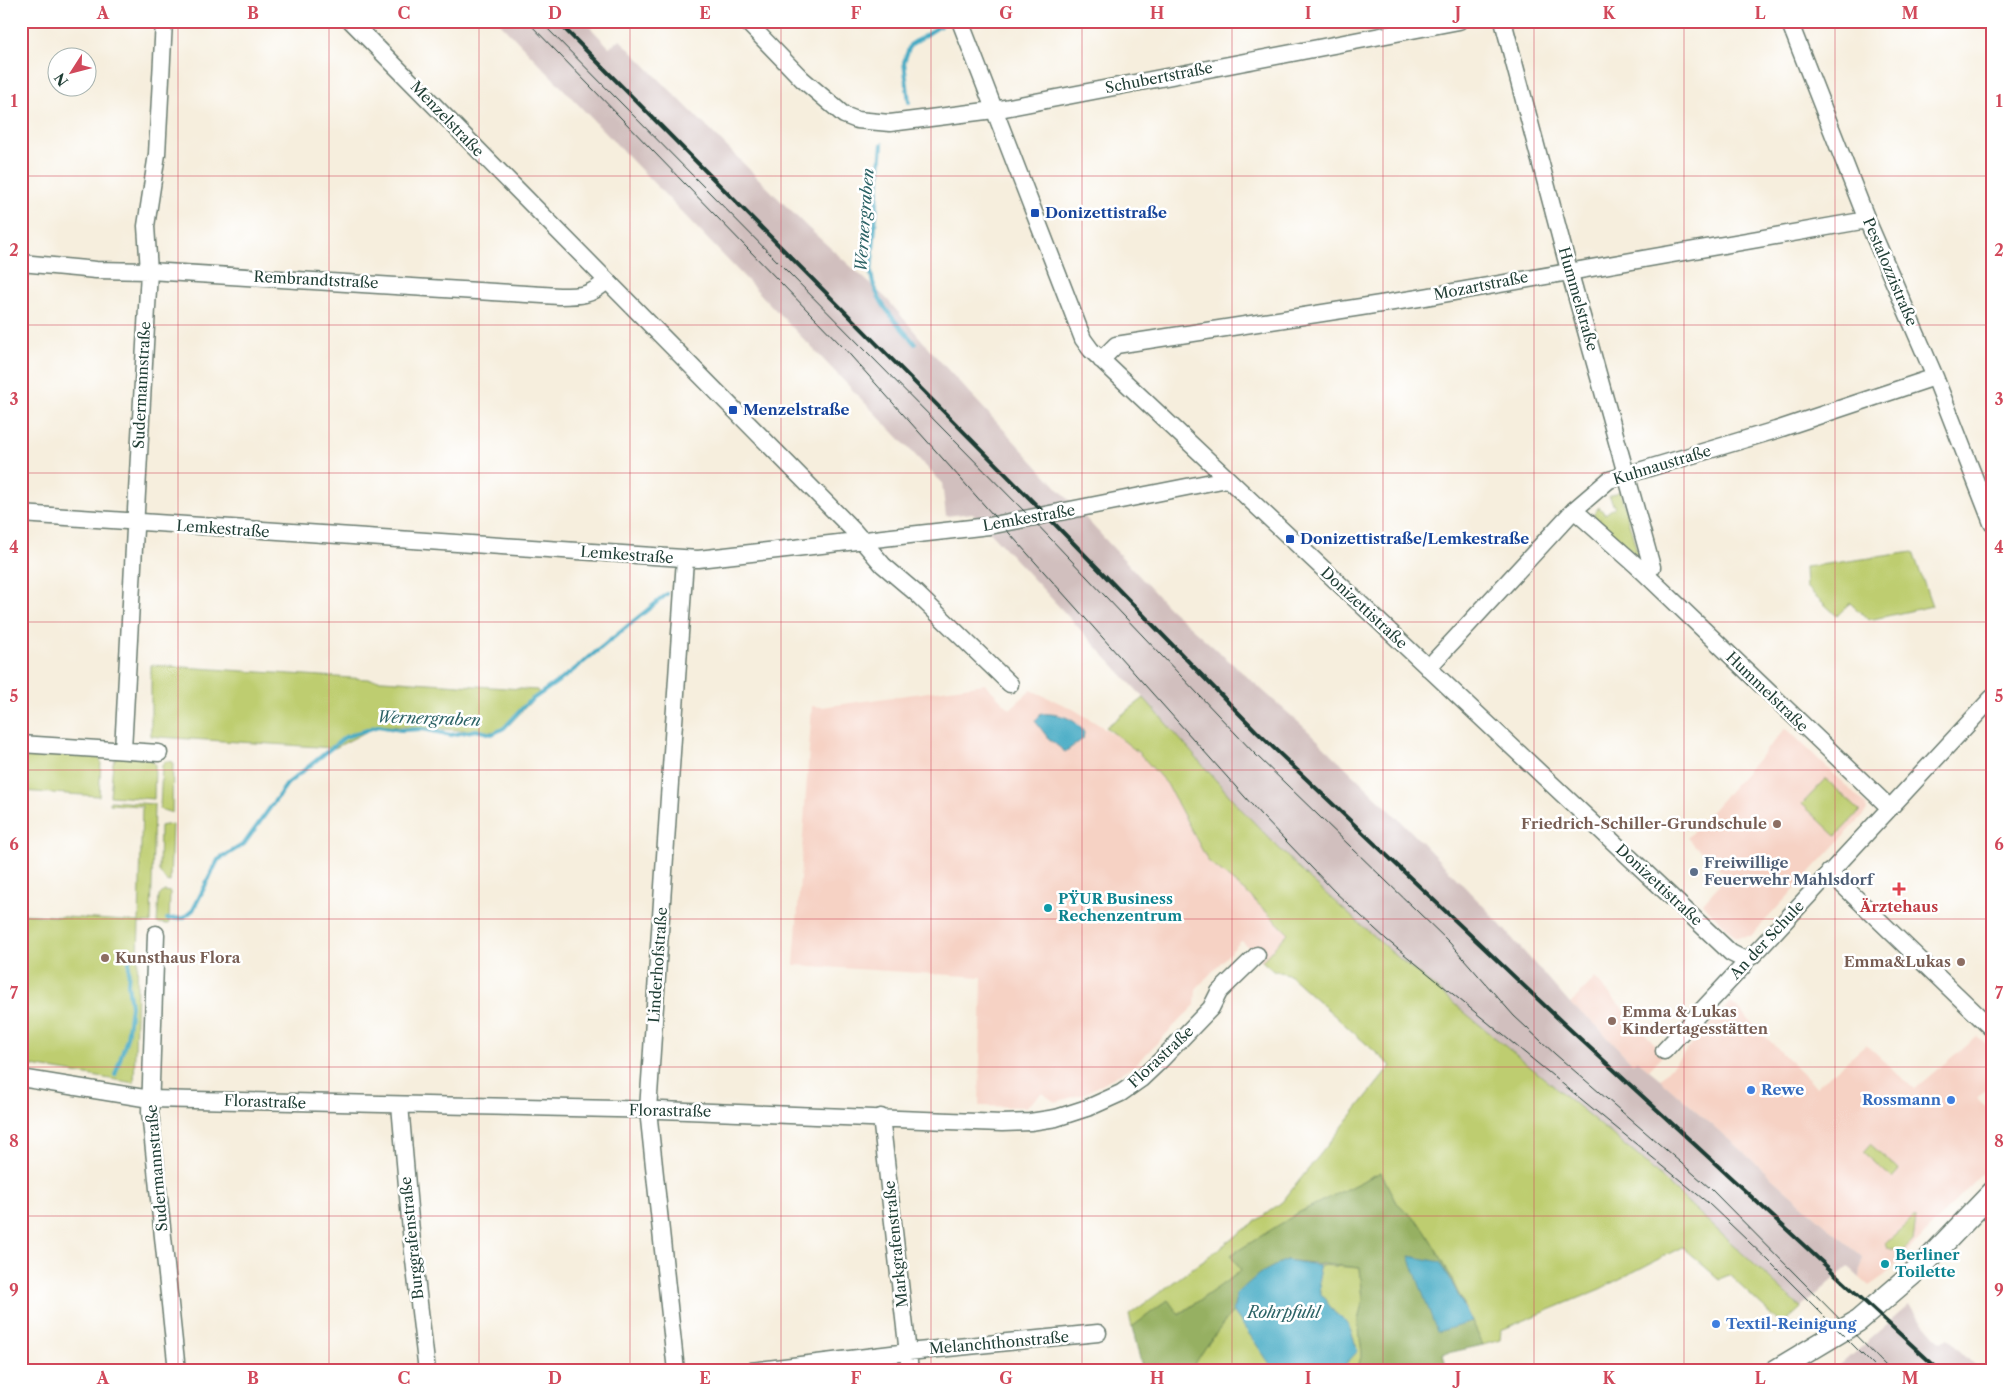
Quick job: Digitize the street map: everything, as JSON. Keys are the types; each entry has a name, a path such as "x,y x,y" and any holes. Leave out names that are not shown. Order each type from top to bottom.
{"main road":[{"path":"1775,1371 1858,1321 1921,1267 1992,1193"}],"street":[{"name":"Sudermannstraße","path":"123,750 149,271 146,226 157,154 164,21"},
{"name":"Menzelstraße","path":"351,21 863,540 883,565 916,593 1010,684"},
{"name":"Schubertstraße","path":"746,21 828,103 844,115 858,120 890,123 994,110 1458,21"},
{"name":"Donizettistraße","path":"960,21 1083,339 1101,360 1731,953 1745,960"},
{"name":"Hummelstraße","path":"1503,21 1569,270 1628,474 1652,567 1646,574"},
{"name":"Pestalozzistraße","path":"1789,21 1867,220 1935,377 1992,523"},
{"name":"Mozartstraße","path":"1101,360 1116,345 1419,298 1569,270 1867,220"},
{"name":"Rembrandtstraße","path":"21,263 96,270 149,271 559,296 584,296 596,291 606,281"},
{"name":"Kuhnaustraße","path":"1428,668 1574,510 1609,480 1776,430 1935,377"},
{"name":"Lemkestraße","path":"21,514 685,559 714,558 989,526 1227,479"},
{"name":"Hummelstraße","path":"1574,510 1646,574 1890,808"},
{"name":"Linderhofstraße","path":"676,1371 648,1110 685,559"},
{"name":"An der Schule","path":"1664,1051 1744,965 1745,960 1752,956 1992,698"},
{"path":"21,744 159,753"},
{"path":"1829,872 1992,1029"},
{"name":"Sudermannstraße","path":"156,934 150,1099 177,1371"},
{"name":"Florastraße","path":"21,1078 150,1099 648,1110 881,1117 1002,1123 1030,1122 1056,1118 1090,1106 1121,1092 1141,1079 1211,1008 1219,992 1257,955"},
{"name":"Burggrafenstraße","path":"400,1105 412,1243 427,1371"},
{"name":"Markgrafenstraße","path":"881,1117 910,1371"},
{"name":"Melanchthonstraße","path":"751,1371 908,1352 1098,1333"}],"shaded area":[{"path":"498,21 584,21 609,47 620,40 807,227 886,298 938,359 1168,607 1304,727 1400,820 1488,911 1570,1004 1596,1025 1633,1064 1637,1060 1660,1079 1862,1257 1860,1278 1848,1267 1801,1308 1638,1156 1388,949 1306,876 1242,810 1144,698 972,513 946,516 942,483"},
{"path":"985,684 1010,709 1031,690 1073,709 1124,740 1152,766 1167,784 1208,861 1248,894 1288,933 1262,961 1242,941 1240,942 1196,989 1195,1005 1134,1066 1084,1094 1055,1102 1042,1093 1026,1107 979,1106 982,977 794,965 812,706 822,707"},
{"name":"Friedrich-Schiller-Grundschule","path":"1786,728 1866,805 1867,811 1751,936 1736,937 1702,904 1719,885 1725,874 1687,838"},
{"name":"Emma & Lukas Kindertagesstätten","path":"1595,978 1664,1054 1649,1070 1637,1060 1633,1064 1596,1025 1570,1004"},
{"path":"1731,1002 1816,1087 1866,1045 1914,1089 1977,1036 1992,1051 1992,1083 1977,1098 1992,1113 1992,1163 1885,1275 1869,1286 1860,1278 1862,1257 1660,1079"},
{"path":"1909,1305 1941,1342 1948,1338 1981,1371 1833,1371"}],"green space":[{"path":"1620,491 1639,558 1593,515 1599,507 1605,514 1615,507 1609,496"},
{"path":"1913,552 1932,606 1869,620 1850,603 1837,616 1806,587 1805,567"},
{"path":"151,665 537,690 539,693 506,728 499,732 387,726 373,728 335,748 159,737 151,736"},
{"path":"1144,698 1242,810 1306,876 1388,949 1638,1156 1801,1308 1782,1325 1729,1275 1719,1279 1682,1247 1600,1289 1501,1330 1500,1340 1483,1345 1443,1261 1422,1226 1395,1201 1381,1172 1298,1213 1231,1255 1242,1271 1178,1315 1168,1300 1132,1327 1129,1315 1282,1202 1391,1066 1288,974 1272,970 1262,961 1288,933 1248,894 1208,861 1167,784 1139,753 1106,727"},
{"path":"21,749 98,754 101,762 99,796 21,791"},
{"path":"117,756 151,759 155,765 154,799 110,796 113,763"},
{"path":"165,761 173,762 172,813 160,809 162,766"},
{"path":"1826,779 1860,811 1836,836 1802,804"},
{"name":"Kunsthaus Flora","path":"110,801 154,804 151,923 139,923 134,1083 21,1064 21,914 139,922 142,806 110,804"},
{"path":"172,824 170,882 166,881 159,871 160,826"},
{"path":"164,891 170,892 169,924 157,923 159,896"},
{"path":"1870,1144 1899,1170 1892,1178 1863,1152"},
{"path":"1381,1172 1395,1201 1422,1226 1443,1261 1483,1345 1443,1354 1447,1371 1357,1371 1362,1353 1358,1321 1363,1299 1360,1268 1286,1260 1237,1293 1233,1311 1193,1367 1196,1371 1143,1371 1132,1327 1168,1300 1179,1315 1241,1271 1231,1255 1298,1213"},
{"path":"1915,1217 1913,1241 1902,1252 1888,1248 1886,1242"},
{"path":"1318,1265 1360,1268 1363,1299 1358,1321 1362,1353 1357,1371 1196,1371 1193,1367 1233,1311 1251,1336 1358,1351 1348,1324 1334,1312 1321,1294"}],"water":[{"path":"1041,714 1066,717 1081,728 1084,733 1083,739 1065,752 1048,738 1035,721"},
{"path":"1409,1256 1441,1262 1472,1322 1437,1332"},
{"name":"Rohrpfuhl","path":"1286,1260 1318,1265 1321,1294 1334,1312 1348,1324 1358,1351 1339,1371 1272,1367 1233,1311 1237,1293 1259,1274"}],"waterway":[{"name":"Wernergraben","path":"909,102 904,62 910,45 940,26"},
{"name":"Wernergraben","path":"882,144 871,272 873,283 881,302 915,344"},
{"name":"Wernergraben","path":"167,919 183,918 193,910 218,860 244,844 287,784 345,737 378,726 401,730 423,729 451,735 476,730 492,734 504,728 527,703 570,673 667,594"},
{"name":"Wernergraben","path":"115,1075 127,1038 131,1006 128,984 130,949"}],"tram line":[{"path":"527,21 843,347 1261,815 1335,892 1387,940 1708,1203 1879,1371"},
{"path":"540,21 1031,518 1255,754 1449,942 1514,1016 1555,1054 1710,1188 1891,1371"}],"railway":[{"path":"557,21 1046,515 1258,733 1562,1022 1940,1371"}],"place":[{"name":"Donizettistraße","path":"1035,213"},
{"name":"Menzelstraße","path":"733,410"},
{"name":"Donizettistraße/Lemkestraße","path":"1290,539"},
{"name":"Friedrich-Schiller-Grundschule","path":"1777,824"},
{"name":"Freiwillige Feuerwehr Mahlsdorf","path":"1694,872"},
{"name":"Ärztehaus","path":"1899,889"},
{"name":"PŸUR Business Rechenzentrum","path":"1048,908"},
{"name":"Kunsthaus Flora","path":"105,958"},
{"name":"Emma&Lukas","path":"1961,962"},
{"name":"Emma & Lukas Kindertagesstätten","path":"1612,1021"},
{"name":"Rewe","path":"1751,1090"},
{"name":"Rossmann","path":"1951,1100"},
{"name":"Berliner Toilette","path":"1885,1264"},
{"name":"Textil-Reinigung","path":"1716,1324"}]}
